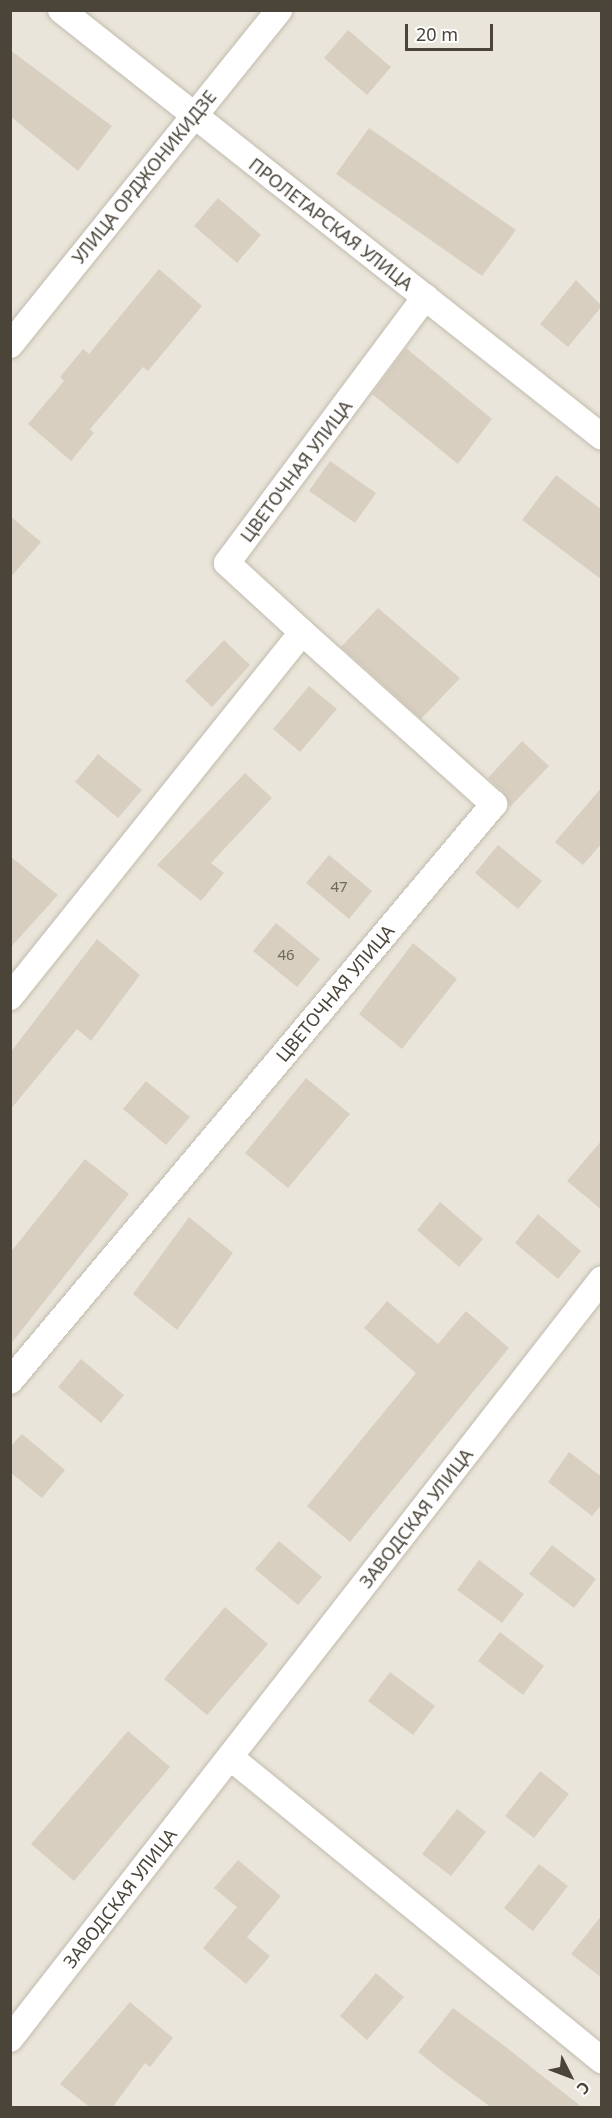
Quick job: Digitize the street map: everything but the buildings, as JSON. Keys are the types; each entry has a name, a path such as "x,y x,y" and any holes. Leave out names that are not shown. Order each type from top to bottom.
{"street":[{"name":"ПРОЛЕТАРСКАЯ УЛИЦА","path":"61,10 602,437"},
{"name":"УЛИЦА ОРДЖОНИКИДЗЕ","path":"10,345 279,10"},
{"name":"ЦВЕТОЧНАЯ УЛИЦА","path":"10,1381 494,804 227,563 425,297"},
{"path":"10,997 302,632"},
{"name":"ЗАВОДСКАЯ УЛИЦА","path":"10,2039 602,1279"},
{"path":"230,1757 602,2060"}],"shaded area":[{"path":"11,11 601,11 601,2107 11,2108"}]}
